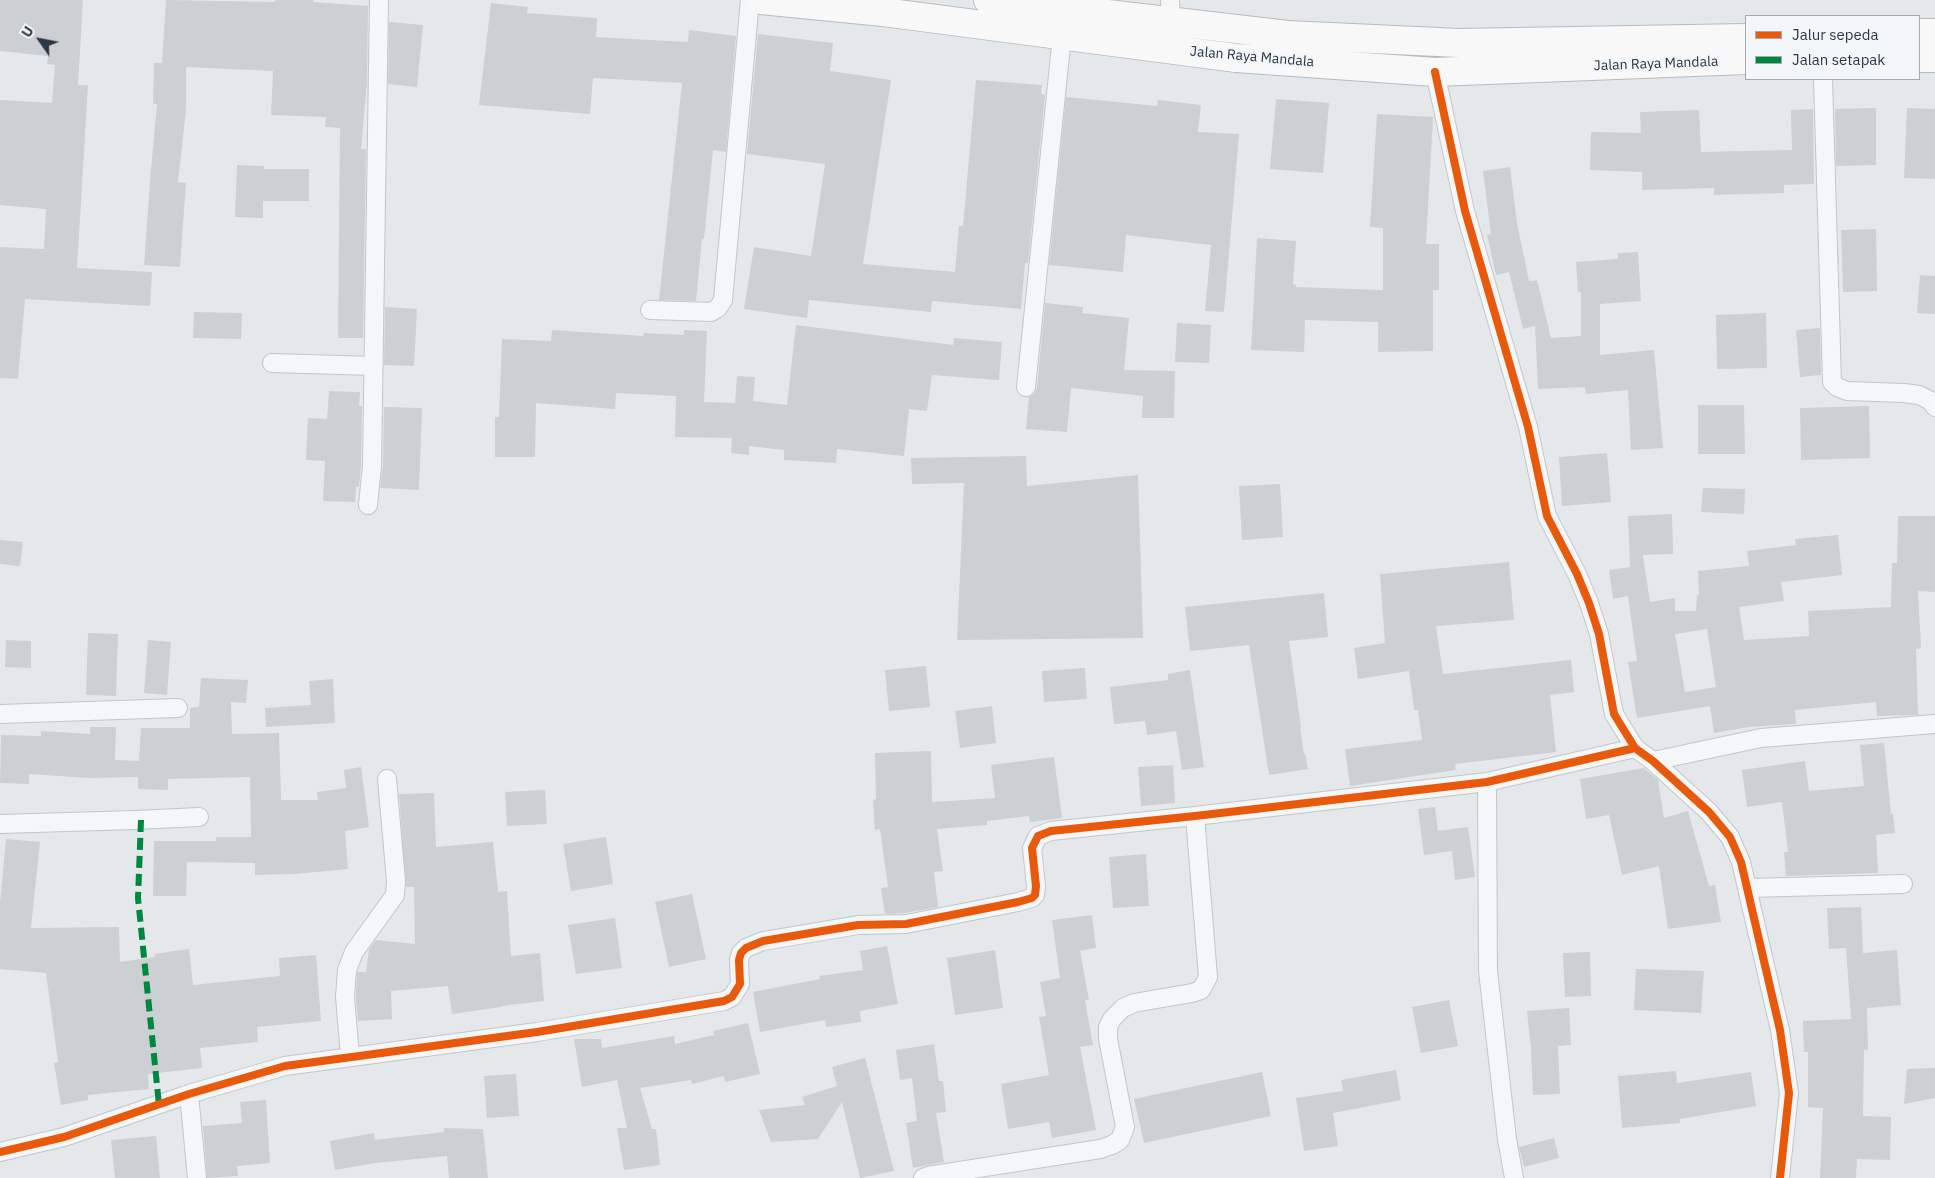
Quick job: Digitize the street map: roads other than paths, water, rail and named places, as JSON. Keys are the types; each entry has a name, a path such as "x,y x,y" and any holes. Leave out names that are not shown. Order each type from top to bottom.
{"highway":[{"name":"Jalan Raya Mandala","path":"760,0 883,12 1236,58 1435,72 1706,50 1745,38"},
{"name":"Jalan Raya Mandala","path":"988,0 1171,11 1288,34 1459,43 1706,50 1745,60"},
{"path":"1920,33 1935,33"},
{"path":"1920,58 1935,58"}],"street":[{"path":"368,505 372,466 379,0"},
{"path":"650,310 711,312 718,308 723,300 750,0"},
{"path":"1026,387 1062,36"},
{"path":"1435,72 1465,210 1528,427 1547,516 1577,574 1589,604 1599,634 1614,714 1635,748 1653,761 1710,812 1730,837 1741,862 1780,1030 1789,1093 1780,1178"},
{"path":"1823,80 1832,382 1847,391 1919,395 1931,401 1935,408"},
{"path":"272,362 374,366"},
{"path":"0,714 178,708"},
{"path":"1653,761 1761,738 1935,724"},
{"path":"0,1152 64,1137 189,1094 285,1066 537,1032 724,1001 736,992 740,984 739,960 741,953 746,948 763,942 858,925 906,924 1028,900 1035,895 1032,848 1035,840 1042,834 1051,831 1487,782 1635,748"},
{"path":"350,1056 345,997 347,970 354,952 396,895 387,779"},
{"path":"1487,782 1488,971 1507,1139 1514,1178"},
{"path":"923,1178 1100,1149 1120,1140 1125,1126 1108,1039 1108,1027 1112,1019 1123,1008 1134,1003 1201,990 1208,977 1195,816"},
{"path":"0,824 199,817"},
{"path":"1748,888 1903,884"},
{"path":"189,1094 197,1178"}]}
